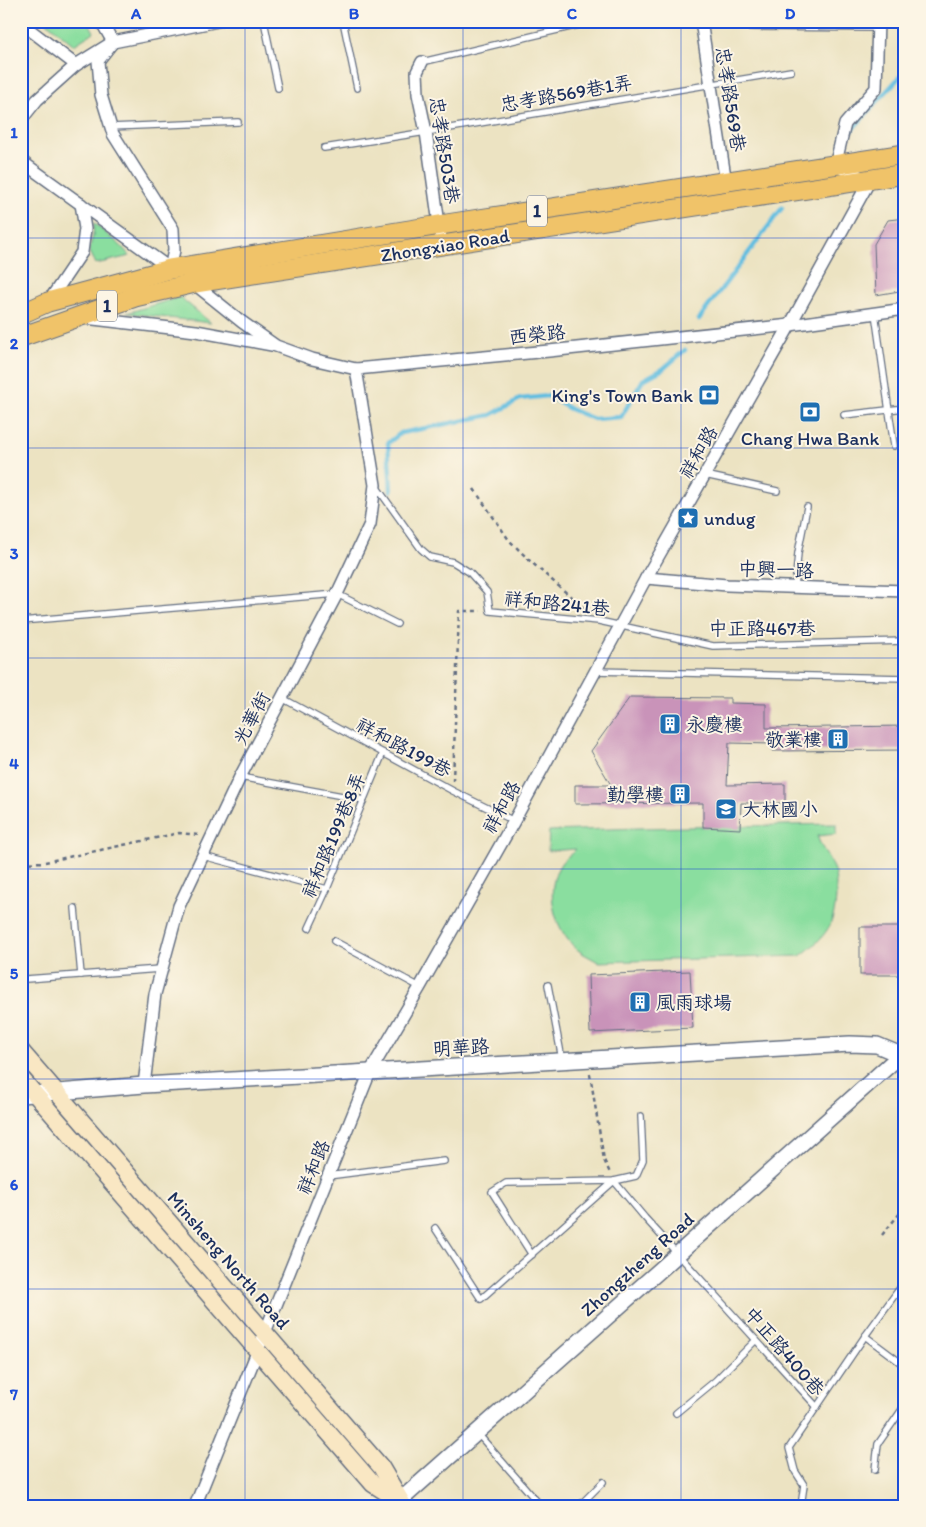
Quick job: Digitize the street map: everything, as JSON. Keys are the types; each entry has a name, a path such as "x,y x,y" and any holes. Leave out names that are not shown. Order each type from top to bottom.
{"main road":[{"name":"Zhongxiao Road","path":"21,314 48,302 170,269 440,225 726,183 905,154"},
{"name":"Zhongxiao Road","path":"21,337 135,297 195,283 905,174"},
{"name":"Minsheng North Road","path":"21,1051 381,1467 401,1505"},
{"name":"Minsheng North Road","path":"21,1078 28,1094 258,1351 373,1484 401,1505"}],"street":[{"path":"101,21 113,42"},
{"path":"21,120 37,100 76,65 113,42 218,21"},
{"name":"忠孝路569巷","path":"701,21 726,183"},
{"path":"21,23 76,65"},
{"path":"870,180 835,166 845,124 876,88 878,25"},
{"path":"113,42 98,61 101,95 113,134 173,229 174,250 170,269"},
{"name":"忠孝路503巷","path":"422,62 417,72 418,94 426,132 442,245"},
{"name":"西榮路","path":"21,161 170,269 195,283 242,322 276,346 312,359 356,369 539,352 790,325 905,309"},
{"name":"祥和路","path":"195,1506 370,1072 514,821 646,578 870,180"},
{"path":"48,302 82,252 86,229 81,204"},
{"path":"76,317 196,331 276,346"},
{"name":"光華街","path":"144,1085 154,994 179,906 240,777 337,594 370,524 374,485 356,369"},
{"name":"中興一路","path":"646,578 727,585 905,591"},
{"name":"明華路","path":"28,1094 144,1085 850,1044 877,1045 904,1055"},
{"name":"Zhongzheng Road","path":"401,1505 476,1433 904,1055"}],"lane":[{"path":"264,21 278,88"},
{"path":"343,21 357,88"},
{"path":"422,62 596,21"},
{"path":"750,27 878,25"},
{"name":"忠孝路569巷1弄","path":"324,148 791,71"},
{"path":"110,127 238,122"},
{"path":"874,313 894,446"},
{"path":"844,416 905,408"},
{"path":"705,475 777,492"},
{"name":"祥和路241巷","path":"374,485 421,549 430,557 453,562 469,572 488,592 490,611 598,621 621,625"},
{"path":"795,587 798,553 807,507"},
{"path":"21,620 337,594 397,624"},
{"name":"中正路467巷","path":"621,625 713,646 905,641"},
{"path":"595,671 905,678"},
{"name":"祥和路199巷","path":"282,698 514,821"},
{"name":"祥和路199巷8弄","path":"309,928 383,753"},
{"path":"240,777 364,800"},
{"path":"203,856 327,889"},
{"path":"75,908 81,975"},
{"path":"334,941 420,987"},
{"path":"26,979 160,969"},
{"path":"548,985 562,1061"},
{"path":"532,1255 492,1192 506,1183 614,1181 636,1176 643,1160 641,1116"},
{"path":"328,1176 444,1161"},
{"path":"435,1228 481,1300 614,1181"},
{"name":"中正路400巷","path":"614,1181 817,1407 789,1448 795,1471 804,1485 801,1506"},
{"path":"817,1407 905,1281"},
{"path":"865,1336 905,1366"},
{"path":"676,1413 715,1381 756,1340"},
{"path":"875,1470 878,1444 905,1405"},
{"path":"476,1433 541,1506"},
{"path":"583,1504 603,1482"}],"path":[{"path":"474,489 509,540 530,562 598,621"},
{"path":"453,790 459,611 490,611"},
{"path":"21,863 45,862 179,833 213,836"},
{"path":"587,1060 604,1160 614,1181"},
{"path":"882,1235 905,1207"}],"green space":[{"path":"45,21 88,21 94,32 74,45"},
{"path":"94,223 130,256 96,264 89,250"},
{"path":"180,297 211,323 127,313"},
{"path":"836,824 836,834 817,836 835,873 836,902 834,912 828,929 823,936 800,956 598,962 580,952 570,942 557,921 552,896 556,872 562,862 576,849 548,851 549,831"}],"building":[{"path":"905,218 905,290 876,295 874,244 888,220"},
{"path":"630,697 730,698 730,703 766,704 766,728 905,726 905,750 772,751 772,744 729,743 727,785 785,784 785,803 741,803 740,829 703,827 703,803 575,804 575,785 611,785 591,751"},
{"path":"860,927 905,927 905,975 860,975"},
{"name":"風雨球場","path":"690,971 693,1028 590,1033 588,975"}],"waterway":[{"path":"849,133 905,71"},
{"path":"699,319 782,208"},
{"path":"391,491 388,443 401,433 491,415 520,399 548,396 570,409 594,419 621,417 643,380 663,369 685,350"}],"place":[{"name":"King's Town Bank","path":"709,395"},
{"name":"Chang Hwa Bank","path":"810,412"},
{"name":"undug","path":"688,518"},
{"name":"永慶樓","path":"670,724"},
{"name":"敬業樓","path":"838,739"},
{"name":"勤學樓","path":"680,794"},
{"name":"大林國小","path":"726,809"},
{"name":"風雨球場","path":"640,1002"}]}
